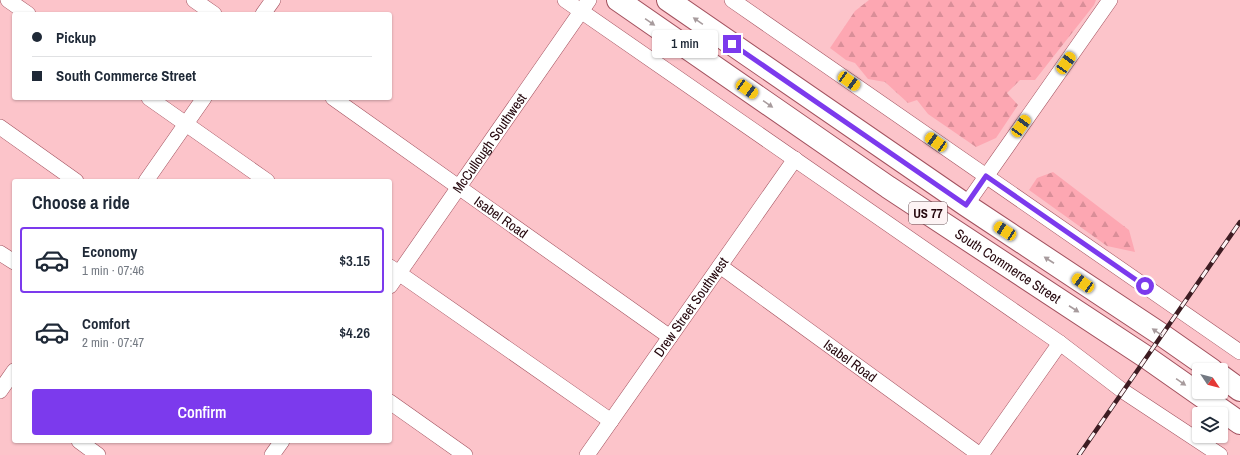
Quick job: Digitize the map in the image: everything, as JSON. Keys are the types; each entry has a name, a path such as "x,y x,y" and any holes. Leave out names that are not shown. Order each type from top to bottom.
{"main road":[{"name":"South Commerce Street","path":"618,0 888,187 1146,357 1240,424"},
{"name":"South Commerce Street","path":"668,0 966,205 1202,363"},
{"path":"888,187 912,189 934,202 956,209 966,205"},
{"path":"1228,381 1240,390"}],"street":[{"path":"8,0 25,12"},
{"path":"194,0 211,12"},
{"path":"264,12 273,0"},
{"path":"565,0 585,6 795,159 1060,343 1123,391 1220,455"},
{"path":"732,0 1240,352"},
{"path":"966,205 1110,0"},
{"name":"McCullough Southwest","path":"392,280 395,270 458,187 585,6"},
{"path":"152,100 264,179"},
{"path":"147,179 203,100"},
{"name":"Isabel Road","path":"335,100 670,337"},
{"path":"0,127 73,179"},
{"name":"Drew Street Southwest","path":"587,455 795,159"},
{"path":"0,253 12,261"},
{"name":"Isabel Road","path":"720,266 980,455"},
{"path":"395,270 611,421"},
{"path":"980,455 1060,343"},
{"path":"4,390 12,375"},
{"path":"392,403 464,455"},
{"path":"82,443 98,455"}],"green space":[{"path":"869,0 1096,0 1094,5 1035,80 1020,80 1007,93 1018,105 996,138 976,147 928,114 917,100 908,103 885,82 868,79 855,63 846,60 830,48 855,11"},
{"path":"1053,172 1129,230 1135,252 1107,246 1029,190 1037,178"}],"railway":[{"path":"1079,455 1240,222"}],"route":[{"path":"732,44 966,205 986,176 1145,286"}]}
